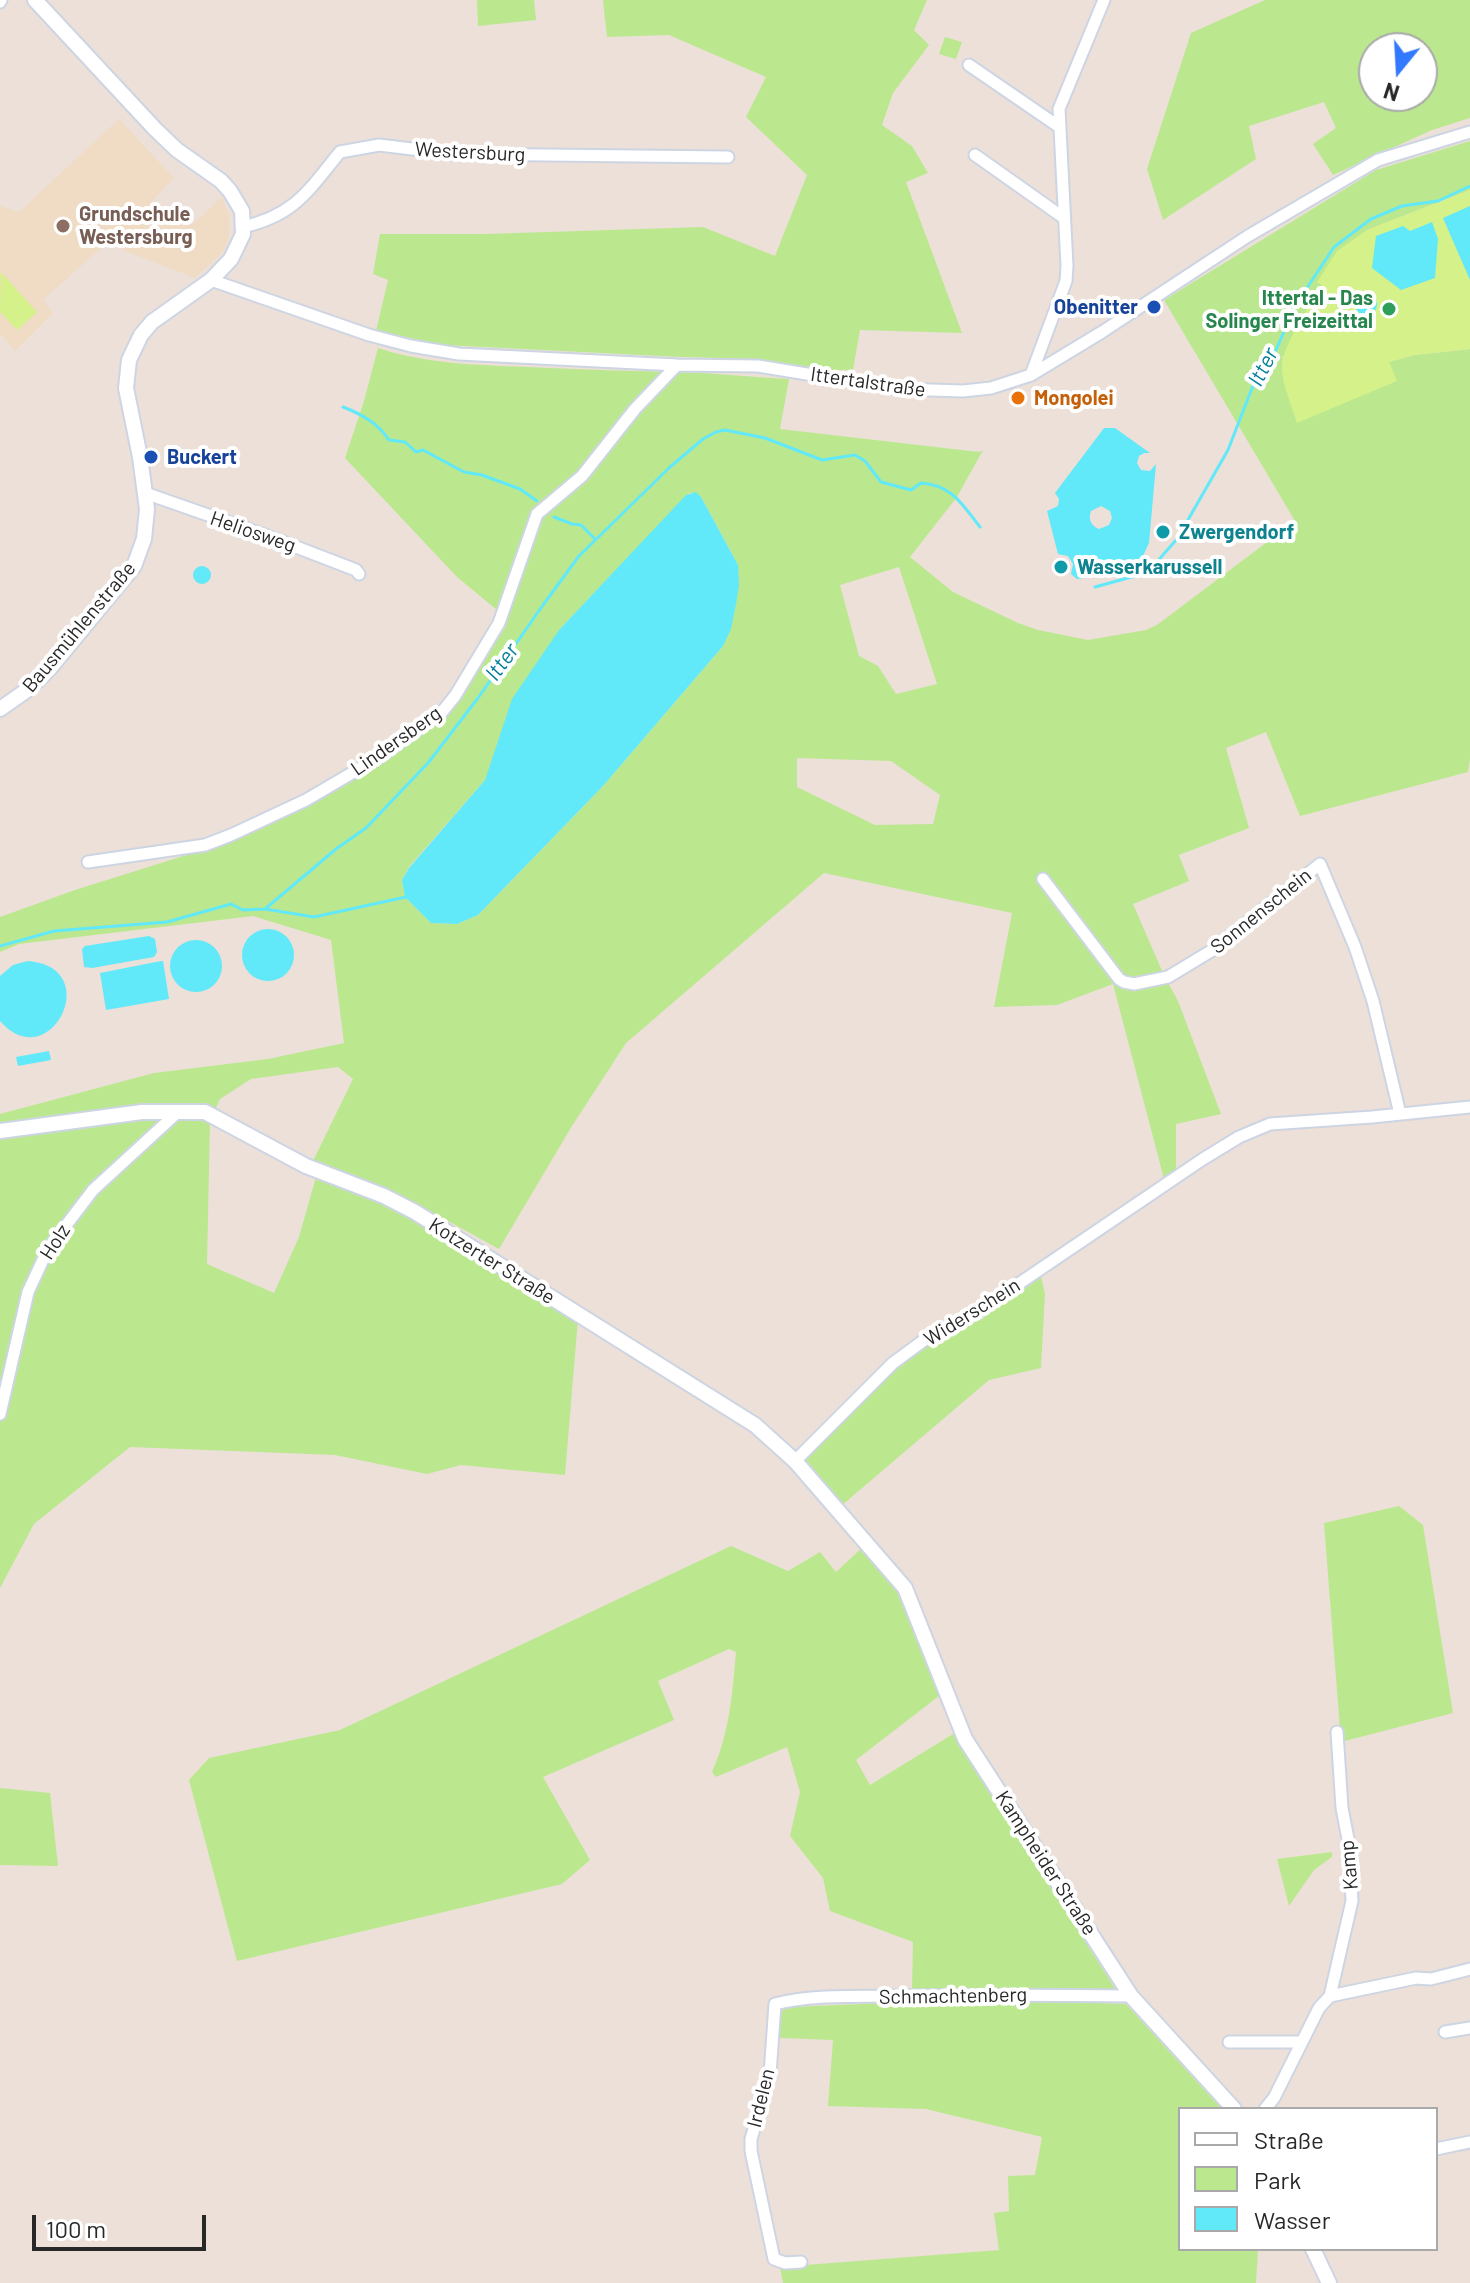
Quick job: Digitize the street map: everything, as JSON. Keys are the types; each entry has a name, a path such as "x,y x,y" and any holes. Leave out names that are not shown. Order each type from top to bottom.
{"street":[{"path":"35,0 155,129 177,150 221,181 242,211 243,227"},
{"path":"1031,375 1066,281 1059,109 1104,0"},
{"path":"969,65 1058,126"},
{"name":"Ittertalstraße","path":"211,280 369,335 459,354 758,366 899,389 943,391 991,388 1031,375 1248,236 1378,160 1470,132"},
{"name":"Westersburg","path":"243,227 265,222 291,208 340,152 379,145 453,154 728,157"},
{"path":"975,155 1064,218"},
{"name":"Bausmühlenstraße","path":"0,709 19,698 50,668 134,566 147,525 140,457 126,388 129,360 152,322 211,280 236,252 243,227"},
{"name":"Lindersberg","path":"88,862 205,845 231,835 306,800 381,756 442,712 499,623 537,514 582,476 635,409 677,365"},
{"name":"Heliosweg","path":"145,493 322,556 359,574"},
{"name":"Sonnenschein","path":"1043,879 1119,979 1134,984 1168,977 1211,951 1320,864 1355,947 1373,1001 1400,1114"},
{"path":"1400,1114 1470,1107"},
{"name":"Kotzerter Straße","path":"0,1131 126,1113 180,1110 211,1114 306,1166 384,1196 415,1212 755,1425 795,1461 905,1588"},
{"name":"Holz","path":"0,1414 28,1292 48,1249 93,1190 180,1110"},
{"name":"Widerschein","path":"795,1461 893,1363 927,1338 974,1314 1239,1137 1270,1124 1400,1114"},
{"name":"Kampheider Straße","path":"905,1588 965,1739 1131,1996 1232,2107"},
{"name":"Kamp","path":"1330,1996 1352,1901 1337,1732"},
{"path":"1267,2107 1319,2008 1330,1996 1416,1978 1431,1979 1470,1969"},
{"name":"Schmachtenberg","path":"775,2004 793,1999 844,1997 990,1994 1131,1996"},
{"name":"Irdelen","path":"775,2004 770,2074 751,2139 751,2151 774,2259 785,2263 801,2262"},
{"path":"1445,2032 1470,2028"},
{"path":"1229,2042 1302,2042"},
{"path":"1438,2149 1470,2142"},
{"path":"1314,2251 1329,2283"}],"shaded area":[{"name":"Grundschule Westersburg","path":"119,119 174,178 152,201 193,224 222,197 229,215 229,238 223,252 195,278 125,251 111,239 43,300 53,313 15,351 0,334 0,206 19,212"}],"green space":[{"path":"477,0 534,0 536,20 478,26"},
{"path":"603,0 927,0 914,30 929,45 893,93 882,125 912,146 928,173 906,182 962,333 860,330 853,370 814,370 759,359 444,345 376,331 388,280 373,274 380,234 703,227 775,256 807,175 746,117 766,77 669,35 607,37"},
{"path":"1265,0 1470,0 1470,118 1432,130 1333,175 1313,144 1336,128 1324,102 1249,126 1256,159 1163,220 1147,169 1191,33"},
{"path":"945,37 962,42 956,59 939,54"},
{"path":"1470,141 1470,190 1367,230 1318,282 1322,285 1282,359 1389,362 1414,355 1470,349 1468,772 1300,816 1266,732 1226,748 1249,828 1179,855 1189,881 1133,904 1178,1001 1221,1114 1176,1124 1176,1173 1164,1179 1113,984 1057,1005 994,1007 1012,913 824,873 626,1043 572,1126 499,1249 399,1194 313,1161 353,1079 338,1067 251,1079 220,1099 210,1121 207,1264 274,1293 299,1237 316,1177 371,1199 427,1228 578,1319 565,1475 461,1465 427,1474 335,1455 130,1447 34,1524 0,1588 0,1114 154,1073 268,1059 344,1043 331,940 253,916 19,944 0,952 0,917 215,846 359,773 416,740 446,714 506,626 497,610 457,577 345,458 378,348 463,364 789,379 780,429 979,452 983,450 957,497 910,557 953,592 1038,630 1088,640 1146,630 1157,625 1295,521 1164,300 1376,170","holes":["689,493 701,497 738,565 723,646 603,786 478,915 457,924 431,923 405,897 402,880 409,867 485,780 559,630","899,567 937,684 896,694 878,666 859,656 840,585","797,758 891,761 940,795 933,824 875,825 797,787"]},
{"name":"Ittertal - Das Solinger Freizeittal","path":"1470,190 1470,349 1414,355 1389,362 1397,381 1297,423 1284,383 1283,360 1297,327 1322,285 1317,282 1337,251 1367,230"},
{"path":"1,272 37,312 17,330 0,312"},
{"path":"1041,1276 1045,1294 1041,1368 989,1380 841,1506 804,1466 809,1452 903,1361 941,1338 984,1318 988,1310"},
{"path":"1399,1506 1423,1525 1453,1713 1341,1742 1324,1523"},
{"path":"731,1546 788,1571 820,1552 836,1572 863,1547 897,1586 909,1606 939,1696 856,1760 870,1785 953,1734 1116,1990 912,1990 913,1942 830,1911 823,1878 790,1836 800,1792 787,1747 716,1777 712,1772 723,1742 731,1698 736,1652 729,1649 658,1681 674,1720 543,1777 590,1860 562,1884 237,1961 189,1780 209,1758 340,1730"},
{"path":"0,1788 50,1793 58,1866 0,1865"},
{"path":"1332,1852 1332,1857 1314,1870 1289,1906 1277,1859"},
{"path":"991,1999 1126,2004 1220,2107 1178,2107 1178,2251 1258,2251 1256,2283 783,2283 780,2267 999,2250 994,2213 1009,2211 1008,2176 1035,2175 1042,2137 926,2109 828,2106 833,2040 780,2038 779,2013 788,2007"}],"water":[{"path":"1470,206 1470,280 1443,218"},
{"path":"1432,222 1438,239 1435,278 1401,290 1372,268 1376,236 1403,226 1410,231"},
{"path":"1366,293 1374,296 1377,304 1374,312 1366,315 1358,312 1355,304 1358,296"},
{"path":"1104,428 1115,428 1150,453 1139,456 1137,463 1141,470 1150,471 1156,464 1149,543 1142,558 1128,569 1077,579 1071,574 1073,564 1068,556 1058,554 1047,511 1058,506 1059,499 1055,493","holes":["1101,506 1110,511 1112,518 1109,525 1099,529 1092,524 1091,511"]},
{"path":"696,492 738,565 736,604 731,629 723,646 603,786 478,915 457,924 431,923 405,897 402,880 485,780 512,699 559,630 686,495"},
{"path":"202,566 211,575 202,584 193,575"},
{"path":"268,929 286,937 294,955 286,973 268,981 250,973 242,955 250,937"},
{"path":"149,936 155,939 157,952 154,957 84,967 82,949 85,946"},
{"path":"196,940 214,948 222,966 214,984 196,992 178,984 170,966 178,948"},
{"path":"28,961 51,968 64,981 67,998 62,1015 51,1029 36,1037 19,1035 0,1021 0,976 13,965"},
{"path":"163,961 169,999 106,1010 100,973"},
{"path":"49,1051 51,1060 18,1066 16,1057"}],"waterway":[{"name":"Itter","path":"1095,587 1135,576 1155,564 1177,539 1228,450 1254,383 1276,350 1295,306 1334,247 1371,219 1402,206 1438,201 1470,186"},
{"path":"343,407 369,420 389,440 405,442 416,452 423,450 464,472 520,489 537,501"},
{"name":"Itter","path":"0,946 54,931 167,922 231,904 243,910 265,909 366,828 428,763 579,556 670,467 716,432 725,430 765,438 822,460 855,455 865,461 881,482 911,490 921,483 941,487 962,503 980,527"},
{"path":"554,517 581,525 595,539"},
{"path":"265,909 314,917 406,897"}],"place":[{"name":"Grundschule Westersburg","path":"63,226"},
{"name":"Obenitter","path":"1154,307"},
{"name":"Ittertal - Das Solinger Freizeittal","path":"1389,309"},
{"name":"Mongolei","path":"1018,398"},
{"name":"Buckert","path":"151,457"},
{"name":"Zwergendorf","path":"1163,532"},
{"name":"Wasserkarussell","path":"1061,567"}]}
